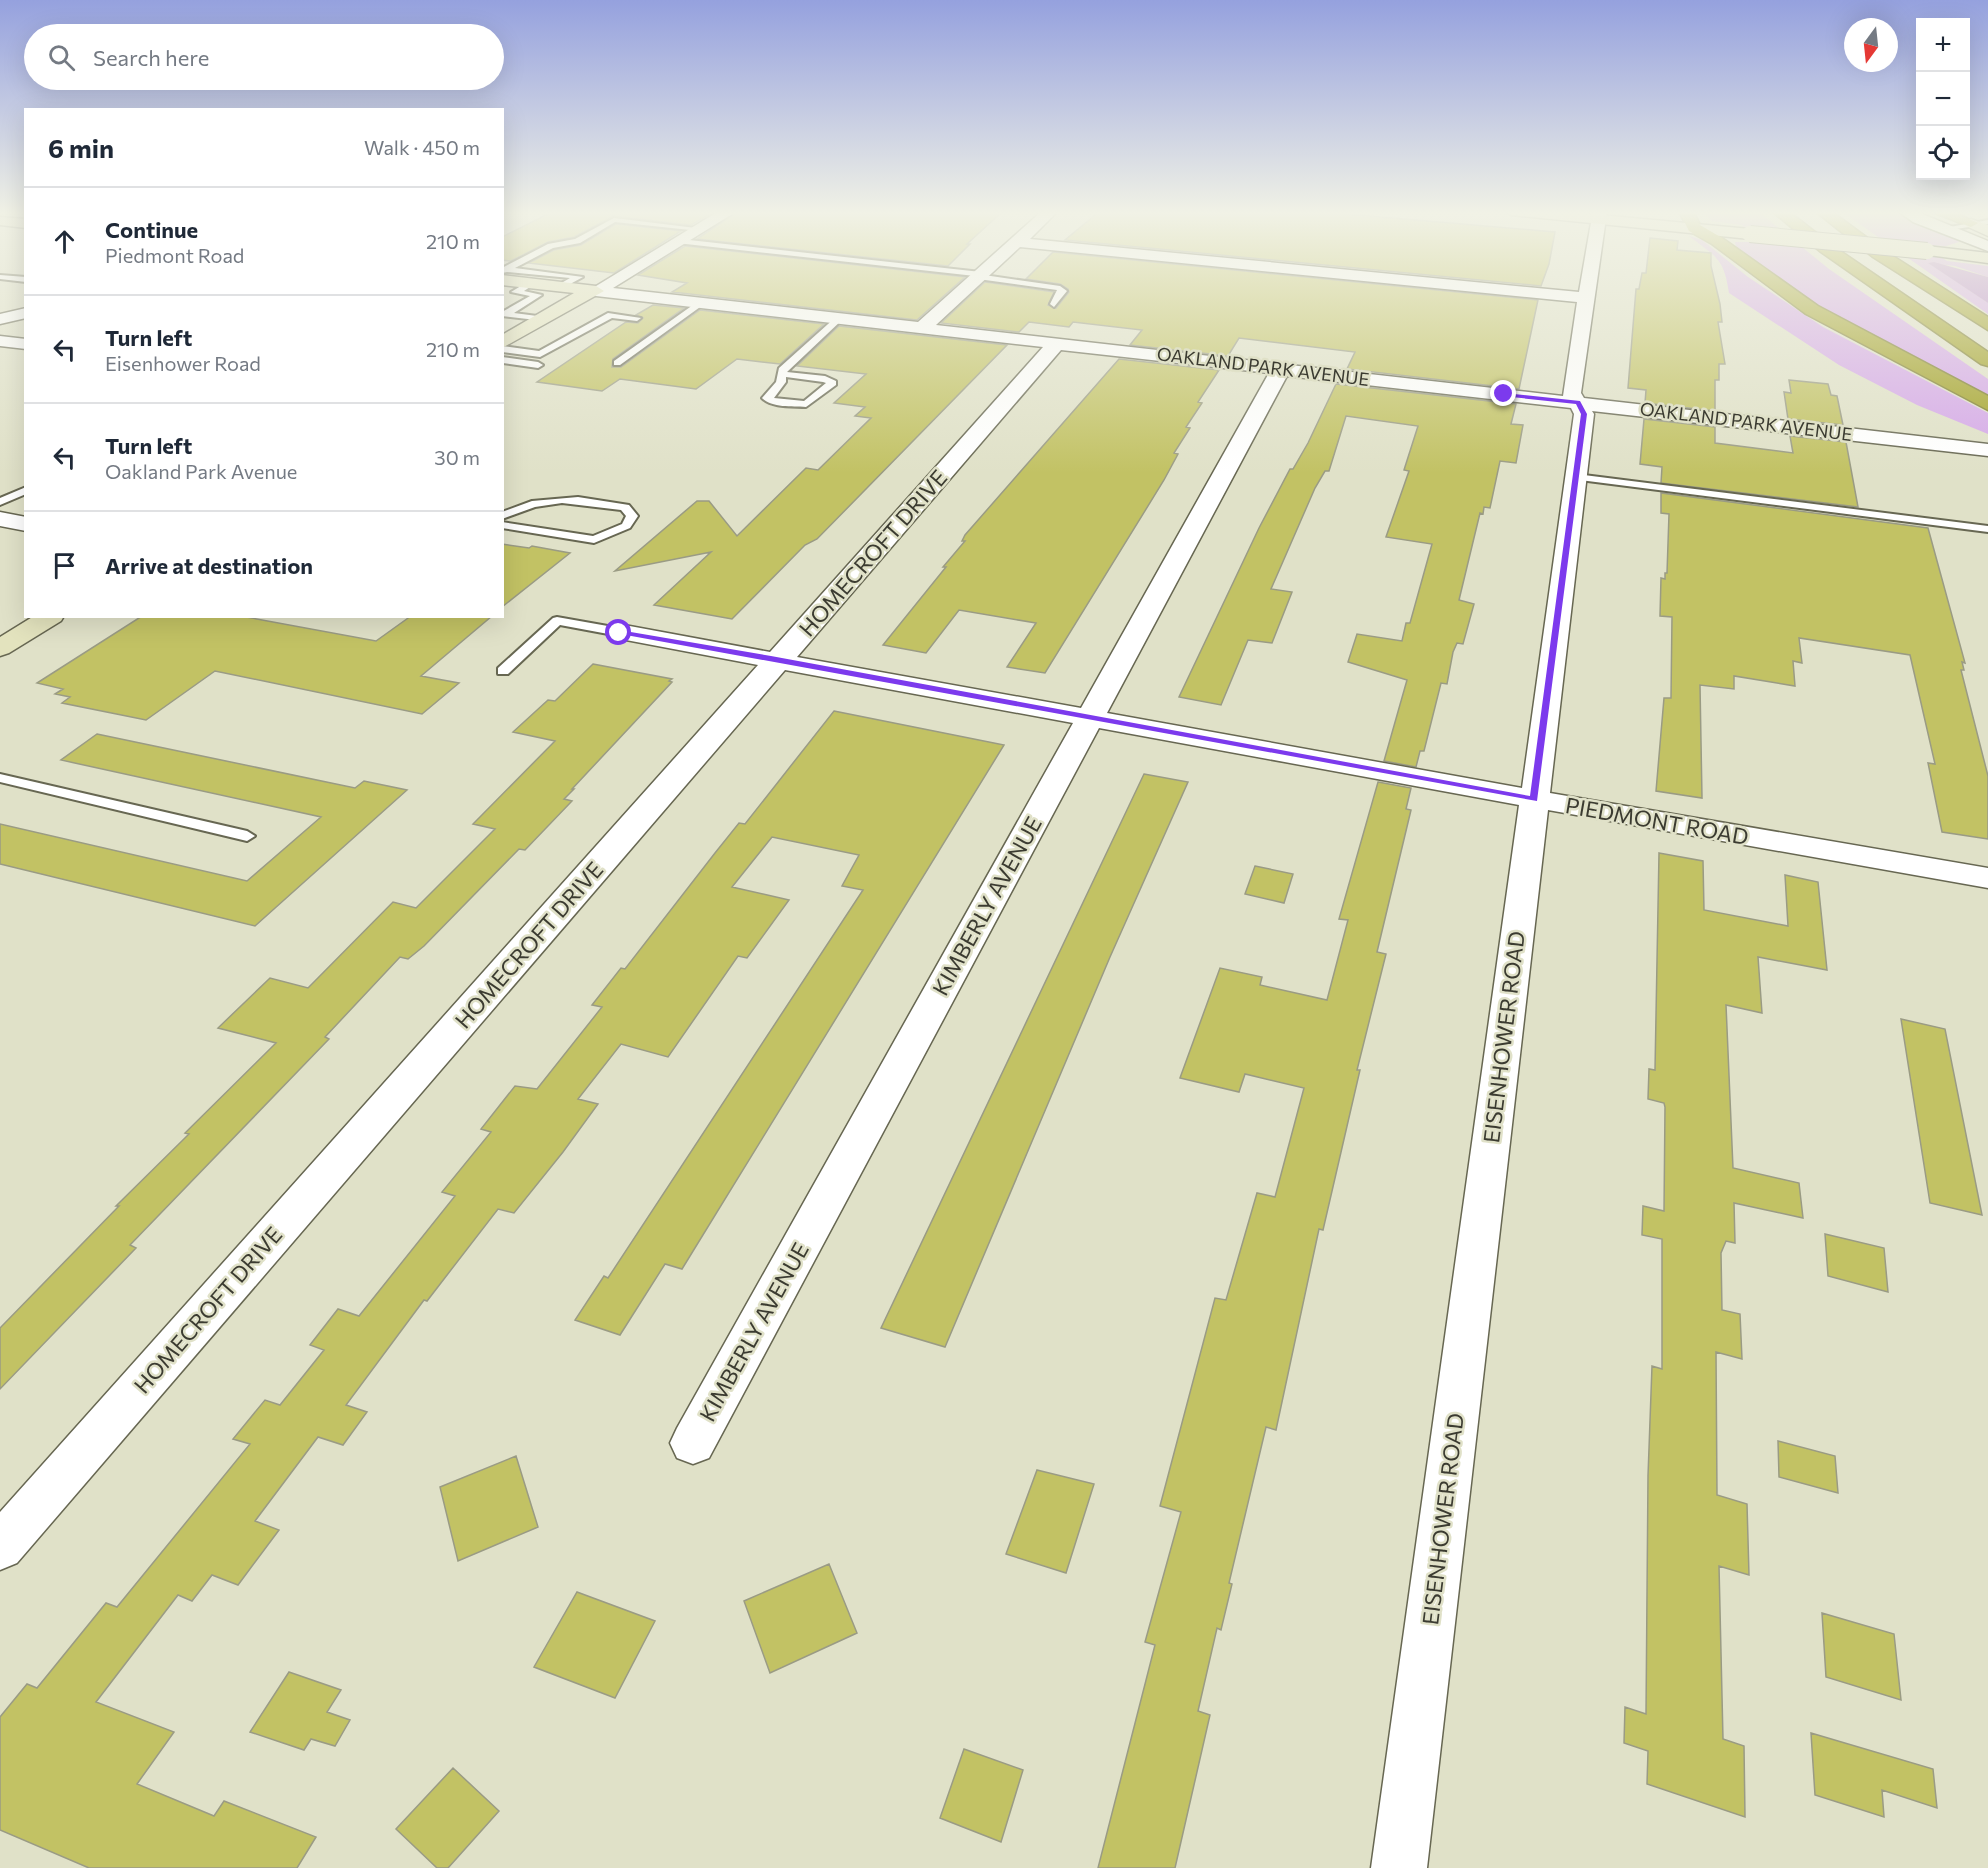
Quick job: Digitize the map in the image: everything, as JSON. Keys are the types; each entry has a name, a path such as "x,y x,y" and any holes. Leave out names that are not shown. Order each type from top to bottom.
{"highway":[{"path":"1795,298 1812,310 1988,404"},
{"path":"1898,298 1988,360"},
{"path":"1947,298 1988,325"}],"main road":[{"path":"504,342 577,298"},
{"path":"0,648 49,618"}],"street":[{"name":"OAKLAND PARK AVENUE","path":"666,298 1988,450"},
{"path":"922,327 954,298"},
{"name":"EISENHOWER ROAD","path":"1399,1868 1584,414 1571,393 1586,298"},
{"path":"0,319 24,313"},
{"path":"0,341 24,344"},
{"name":"HOMECROFT DRIVE","path":"0,1546 1057,343"},
{"name":"KIMBERLY AVENUE","path":"693,1443 1281,369"},
{"path":"0,519 24,524"},
{"name":"PIEDMONT ROAD","path":"619,633 780,660 1534,799 1988,878"}],"lane":[{"path":"532,298 505,314 542,319"},
{"path":"1054,304 1058,298"},
{"path":"617,363 703,302"},
{"path":"504,343 540,354 612,315 637,318"},
{"path":"783,374 825,379 833,383 806,404 768,399 768,395 781,382 782,370 840,318"},
{"path":"660,321 675,322"},
{"path":"504,360 538,365"},
{"path":"1576,477 1988,529"},
{"path":"0,502 24,491"},
{"path":"504,515 534,502 561,498 625,507 632,516 626,526 594,540 504,525"},
{"path":"503,671 557,621 619,633"},
{"path":"0,778 247,836"}],"shaded area":[{"path":"1737,298 1780,298 1823,327 1988,413 1988,434 1917,405 1839,365"},
{"path":"1804,298 1871,298 1988,379 1988,398"},
{"path":"1965,298 1981,298 1988,303 1988,314"}],"building":[{"path":"726,298 941,298 917,320"},
{"path":"968,298 1051,298 1048,305 1056,308 1064,298 1538,300 1519,389 1347,369 1355,352 1239,338 1228,356 1130,345 1142,330 1073,322 1069,327 1029,322 1019,332 941,323"},
{"path":"1635,298 1719,298 1722,322 1718,322 1725,364 1719,364 1719,380 1715,380 1715,411 1645,403 1646,390 1628,388"},
{"path":"653,305 684,308 613,359 612,367 621,367 700,310 824,324 780,364 737,359 696,389 620,379 602,391 537,382 626,322 638,323 643,318 636,315"},
{"path":"839,326 1007,345 817,539 805,545 732,619 654,605 711,552 615,571 697,501 709,501 737,536 806,468 818,470 871,418 855,416 865,407 834,403 866,374 797,366"},
{"path":"1119,359 1219,370 1198,402 1202,403 1186,427 1190,428 1174,453 1178,454 1164,480 1045,673 1007,667 1036,623 959,610 926,653 883,645 946,567 943,567 965,541 962,541 965,535"},
{"path":"1789,380 1828,384 1831,395 1837,396 1843,425 1788,419 1784,392 1791,393"},
{"path":"1336,384 1516,404 1511,424 1523,425 1516,463 1500,461 1490,508 1484,507 1483,514 1480,513 1459,600 1474,604 1463,644 1457,643 1453,652 1447,684 1441,683 1424,751 1420,751 1416,767 1384,761 1407,680 1348,662 1357,634 1402,641 1406,623 1410,623 1432,544 1386,537 1409,471 1404,470 1418,426 1346,416 1329,471 1325,471 1315,488 1271,589 1292,592 1272,643 1248,640 1221,705 1179,697 1259,528 1290,469 1293,469 1308,443"},
{"path":"1644,419 1715,427 1715,443 1793,453 1790,436 1846,442 1858,507 1661,483 1662,467 1640,464"},
{"path":"1661,493 1928,528 1965,663 1962,662 1964,670 1961,670 1988,776 1988,839 1942,832 1928,763 1935,764 1910,655 1799,638 1802,663 1793,661 1795,686 1734,676 1734,689 1700,685 1702,798 1656,791 1664,698 1671,698 1672,617 1660,616 1661,578 1665,579 1665,573 1667,573 1669,514 1661,513"},
{"path":"504,544 529,548 532,546 570,553 504,605"},
{"path":"139,618 252,618 376,641 408,618 490,618 421,676 459,683 422,714 215,671 146,720 62,703 70,697 55,694 63,689 37,683"},
{"path":"593,664 672,679 669,681 672,682 564,799 572,801 525,850 519,849 424,946 408,959 400,957 325,1037 329,1039 130,1245 136,1248 0,1389 0,1328 119,1206 116,1206 189,1134 185,1133 276,1043 218,1028 270,978 308,988 393,902 416,908 495,829 473,824 555,741 513,732 548,700 555,701"},
{"path":"834,711 1004,745 682,1269 665,1264 620,1335 575,1320 604,1276 608,1278 863,890 842,886 859,855 772,837 732,887 789,900 747,958 738,956 668,1057 621,1044 578,1099 598,1104 563,1152 514,1213 498,1209 427,1301 424,1300 346,1405 367,1412 343,1445 318,1437 255,1521 279,1530 238,1585 212,1575 192,1601 178,1595 96,1702 174,1732 137,1784 214,1816 224,1801 316,1837 297,1868 89,1868 0,1830 0,1717 27,1684 37,1688 106,1603 117,1607 250,1444 233,1439 265,1400 280,1405 324,1350 310,1345 338,1309 359,1316 455,1196 442,1192 491,1132 481,1129 515,1086 537,1089 602,1007 592,1005 621,968 625,969 739,823 745,824"},
{"path":"97,734 355,788 364,781 407,790 255,926 0,864 0,824 247,881 321,817 61,760"},
{"path":"1144,774 1188,782 1110,957 945,1347 881,1328"},
{"path":"1378,782 1411,788 1406,809 1411,810 1377,952 1386,954 1357,1070 1360,1070 1323,1230 1319,1229 1276,1430 1266,1427 1229,1583 1232,1584 1221,1630 1217,1628 1198,1711 1210,1715 1175,1868 1098,1868 1155,1645 1145,1642 1181,1512 1160,1506 1215,1298 1226,1300 1257,1193 1275,1197 1304,1088 1245,1074 1239,1092 1180,1078 1220,968 1262,977 1260,985 1327,1000 1348,920 1339,919"},
{"path":"1659,853 1703,861 1704,910 1788,926 1785,875 1818,882 1827,970 1758,957 1762,1013 1726,1005 1733,1168 1799,1183 1803,1218 1734,1203 1735,1243 1726,1241 1721,1253 1722,1310 1740,1314 1742,1359 1716,1352 1717,1495 1747,1504 1749,1575 1719,1566 1723,1739 1744,1746 1745,1817 1647,1784 1648,1751 1624,1743 1625,1707 1646,1714 1648,1476 1652,1366 1662,1369 1662,1239 1642,1235 1643,1206 1664,1211 1665,1107 1664,1103 1648,1099 1649,1069 1655,1070"},
{"path":"1255,866 1293,874 1284,903 1245,894"},
{"path":"1901,1019 1945,1029 1982,1215 1930,1203"},
{"path":"1825,1234 1884,1248 1888,1292 1828,1276"},
{"path":"1778,1441 1835,1456 1838,1493 1779,1477"},
{"path":"516,1456 538,1527 458,1561 440,1487"},
{"path":"1037,1470 1094,1484 1066,1573 1006,1554"},
{"path":"829,1564 857,1633 770,1673 744,1601"},
{"path":"577,1592 655,1621 615,1698 534,1667"},
{"path":"1822,1613 1894,1634 1901,1700 1826,1677"},
{"path":"289,1672 341,1690 327,1712 350,1720 335,1746 311,1739 304,1750 250,1732"},
{"path":"1811,1733 1933,1769 1937,1808 1882,1790 1884,1817 1815,1795"},
{"path":"964,1749 1023,1770 1001,1842 940,1818"},
{"path":"453,1768 499,1811 448,1868 437,1868 396,1829"}],"route":[{"path":"619,633 771,658 1122,725 1534,799 1584,414 1578,403 1504,394"}]}
